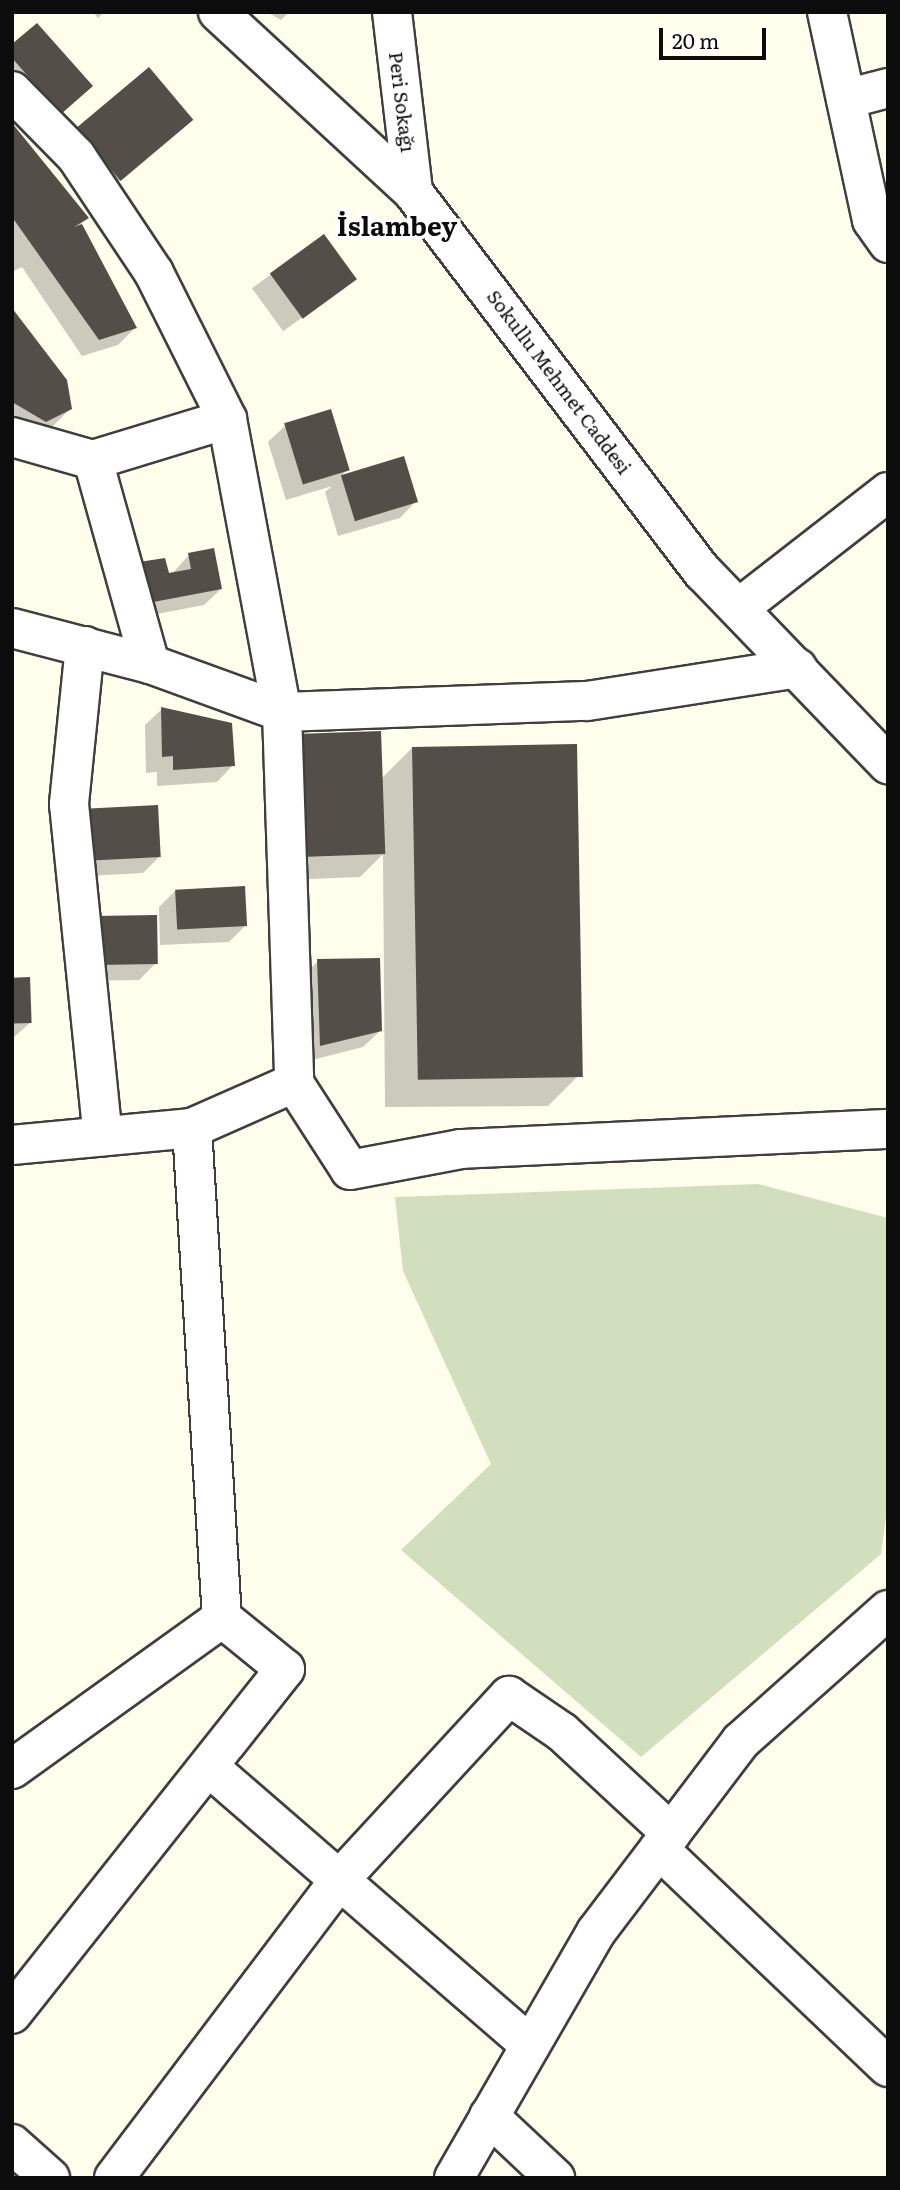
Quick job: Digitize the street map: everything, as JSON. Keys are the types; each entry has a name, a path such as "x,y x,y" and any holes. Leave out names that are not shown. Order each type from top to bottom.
{"street":[{"name":"Sokullu Mehmet Caddesi","path":"218,12 413,192 703,572 888,764"},
{"name":"Peri Sokağı","path":"392,12 413,192"},
{"path":"827,12 872,220 888,243"},
{"path":"846,99 888,88"},
{"path":"12,91 76,156 154,273 227,419 282,712 294,1083 350,1170 461,1150 888,1129"},
{"path":"12,437 93,460 227,419"},
{"path":"93,460 150,664"},
{"path":"739,608 888,492"},
{"path":"12,628 150,664 282,712 587,701 797,668"},
{"path":"85,646 69,804 103,1136"},
{"path":"12,1145 192,1128 294,1083"},
{"path":"12,2014 285,1669 222,1618 192,1128"},
{"path":"454,2178 596,1932 741,1741 888,1610"},
{"path":"12,1769 222,1618"},
{"path":"114,2178 341,1878 509,1696 562,1732 665,1841 883,2050"},
{"path":"209,1767 341,1878 530,2045"},
{"path":"489,2116 555,2178"},
{"path":"12,2144 50,2178"}],"green space":[{"path":"758,1184 888,1218 888,1503 881,1554 641,1757 401,1550 491,1464 403,1271 395,1197"}],"building":[{"path":"37,23 93,86 61,114 12,58 12,44"},
{"path":"149,67 193,120 121,181 76,128"},
{"path":"12,123 89,218 74,227 82,224 137,328 99,340 12,217"},
{"path":"324,234 357,279 303,319 270,273"},
{"path":"12,308 67,380 72,409 46,422 12,402"},
{"path":"331,409 350,470 303,485 284,423"},
{"path":"404,456 418,502 355,521 341,475"},
{"path":"214,548 222,589 148,603 139,562 165,558 169,573 191,569 188,553"},
{"path":"161,707 232,723 235,766 173,770 173,756 162,757"},
{"path":"381,731 385,854 307,857 303,734"},
{"path":"577,744 583,1077 418,1080 412,747"},
{"path":"158,805 161,857 83,861 80,809"},
{"path":"245,886 247,926 177,930 175,890"},
{"path":"157,915 158,964 96,965 95,916"},
{"path":"380,958 382,1031 320,1046 317,959"},
{"path":"30,977 32,1023 14,1024 12,978"}],"district":[{"name":"İslambey","path":"397,225"}]}
